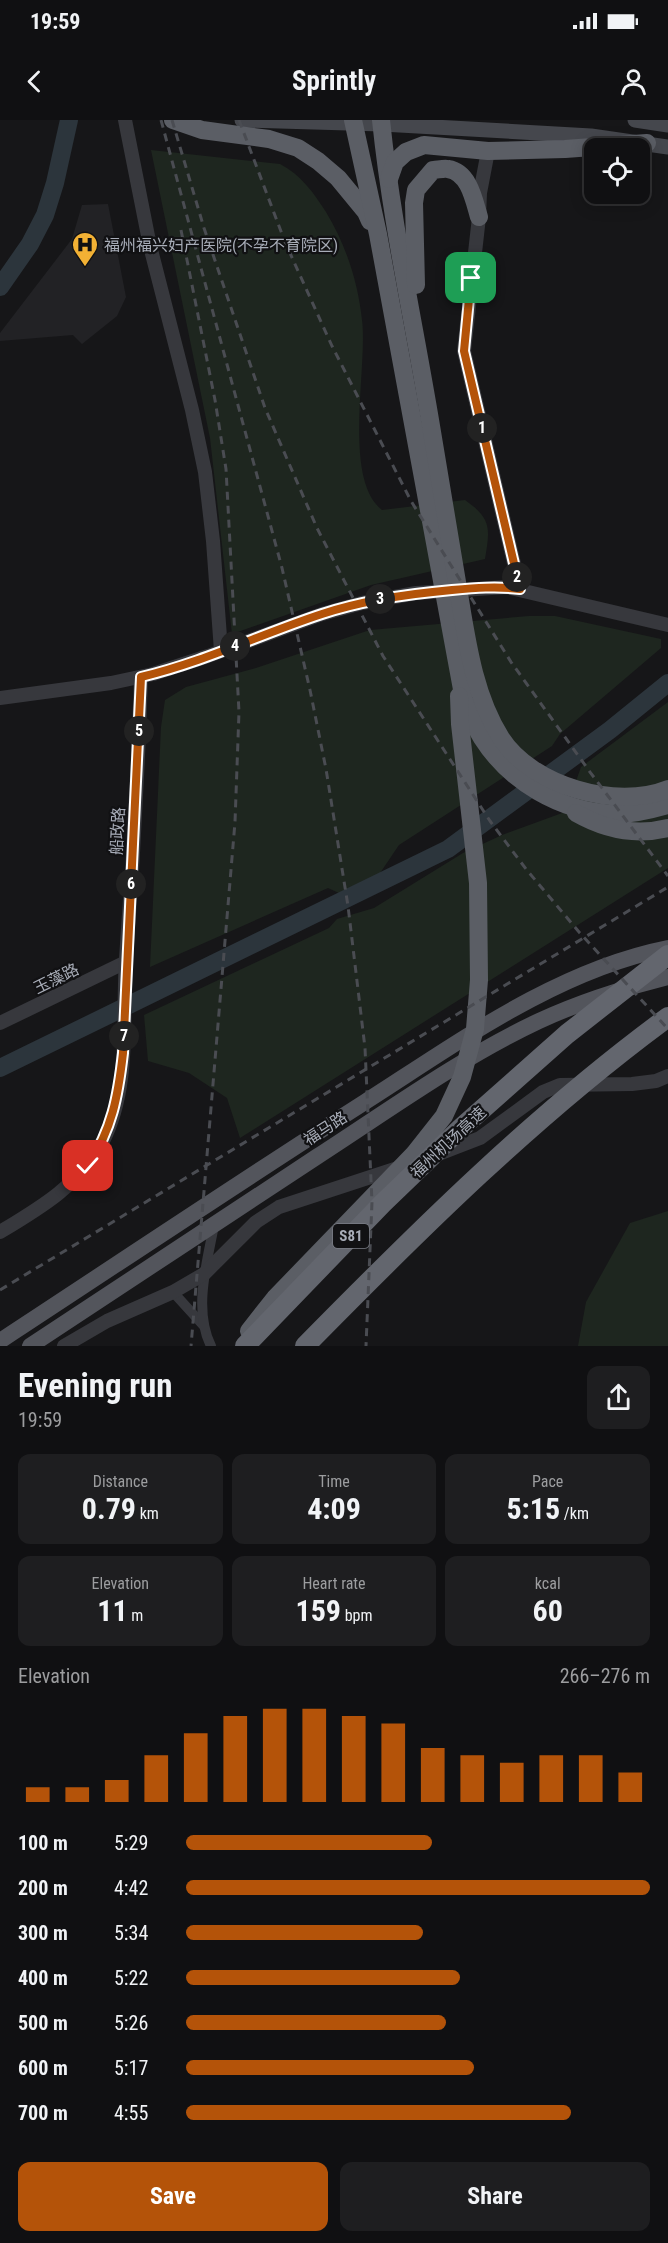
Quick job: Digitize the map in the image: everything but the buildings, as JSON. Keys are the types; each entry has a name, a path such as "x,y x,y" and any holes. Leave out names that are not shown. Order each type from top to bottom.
{"highway":[{"path":"173,120 202,130 269,140 298,148 338,178 366,213 378,238"},
{"path":"353,122 378,238 464,700 481,737 513,776 596,825 653,832 668,828"},
{"path":"382,122 389,179 465,628 478,688 502,738 525,764 551,779 585,792 624,797 668,789"},
{"path":"389,179 395,162 406,152 424,145 488,151 584,148"},
{"path":"416,338 414,203 416,190 433,170 449,169 465,178 479,217"},
{"path":"237,1346 275,1298 414,1154 444,1116 462,1077 475,1029 479,969 478,883 460,724 458,668"},
{"path":"545,796 586,810 615,815 668,805"},
{"name":"福州机场高速","path":"245,1346 383,1203 461,1128 567,1034 668,955"},
{"name":"S81","path":"306,1346 413,1236 489,1165 590,1078 667,1018"}],"main road":[{"path":"242,120 382,122 607,138"},
{"path":"635,120 668,125"},
{"path":"650,144 668,147"},
{"name":"福马路","path":"0,1341 332,1123 494,1021 579,977 621,961 668,948"},
{"name":"福马路","path":"30,1346 458,1066 517,1032 602,996 668,977"},
{"path":"51,1346 116,1290"}],"street":[{"path":"125,120 150,246 192,410 205,472 222,651"},
{"path":"488,151 480,193 464,351 520,589"},
{"path":"0,698 141,677 179,666 322,614 370,601 416,593 482,588 520,589 668,625"},
{"name":"船政路","path":"0,1232 36,1210 83,1172 110,1126 115,1109 125,1026 126,962 141,677"},
{"name":"玉藻路","path":"0,1023 126,962"},
{"path":"64,1346 107,1321 173,1292 204,1274 256,1222 279,1207 449,1151 480,1138 543,1092 560,1085 632,1084 656,1081 668,1076"},
{"path":"203,1325 204,1274 214,1225"},
{"path":"173,1292 203,1325 211,1346"}],"shaded area":[{"path":"151,150 280,164 294,173 311,191 340,237 358,292 363,340 360,448 363,474 370,495 382,510 465,500 485,519 488,540 485,559 371,585 232,634 210,438"},
{"name":"福州福兴妇产医院(不孕不育院区)","path":"108,204 126,297 117,316 82,344 73,335 0,341 0,333 72,239 82,205"},
{"path":"529,616 555,616 661,639 661,648 560,734 552,746 399,845 378,876 339,893 328,888 150,967 161,727 165,700 186,687 256,668 370,630"},
{"path":"668,702 668,868 240,1138 227,1098 189,1073 148,1061 144,1015 329,928 337,919 374,908 463,853 502,835 565,812 581,767"},
{"path":"668,1211 668,1346 578,1346 586,1302 630,1223"}],"waterway":[{"path":"0,287 30,244 45,215 55,183 69,120"},
{"path":"0,1068 448,849 610,730 668,683"}],"railway":[{"path":"161,120 282,568 326,769 348,906 365,1048 372,1202 366,1346"},
{"path":"172,120 204,228 265,408 317,528 383,656 490,821 526,869 579,932 668,1029"},
{"path":"239,120 285,242 332,346 411,501 511,662 668,876"},
{"path":"181,230 215,400 226,469 239,712 235,822 191,1346"},
{"path":"0,1290 668,887"}],"place":[{"name":"福州福兴妇产医院(不孕不育院区)","path":"85,268"}],"route":[{"path":"88,1166 110,1126 120,1082 126,1003 126,962 141,677 179,666 322,614 378,599 416,593 482,588 520,589 464,351 471,278"}]}
